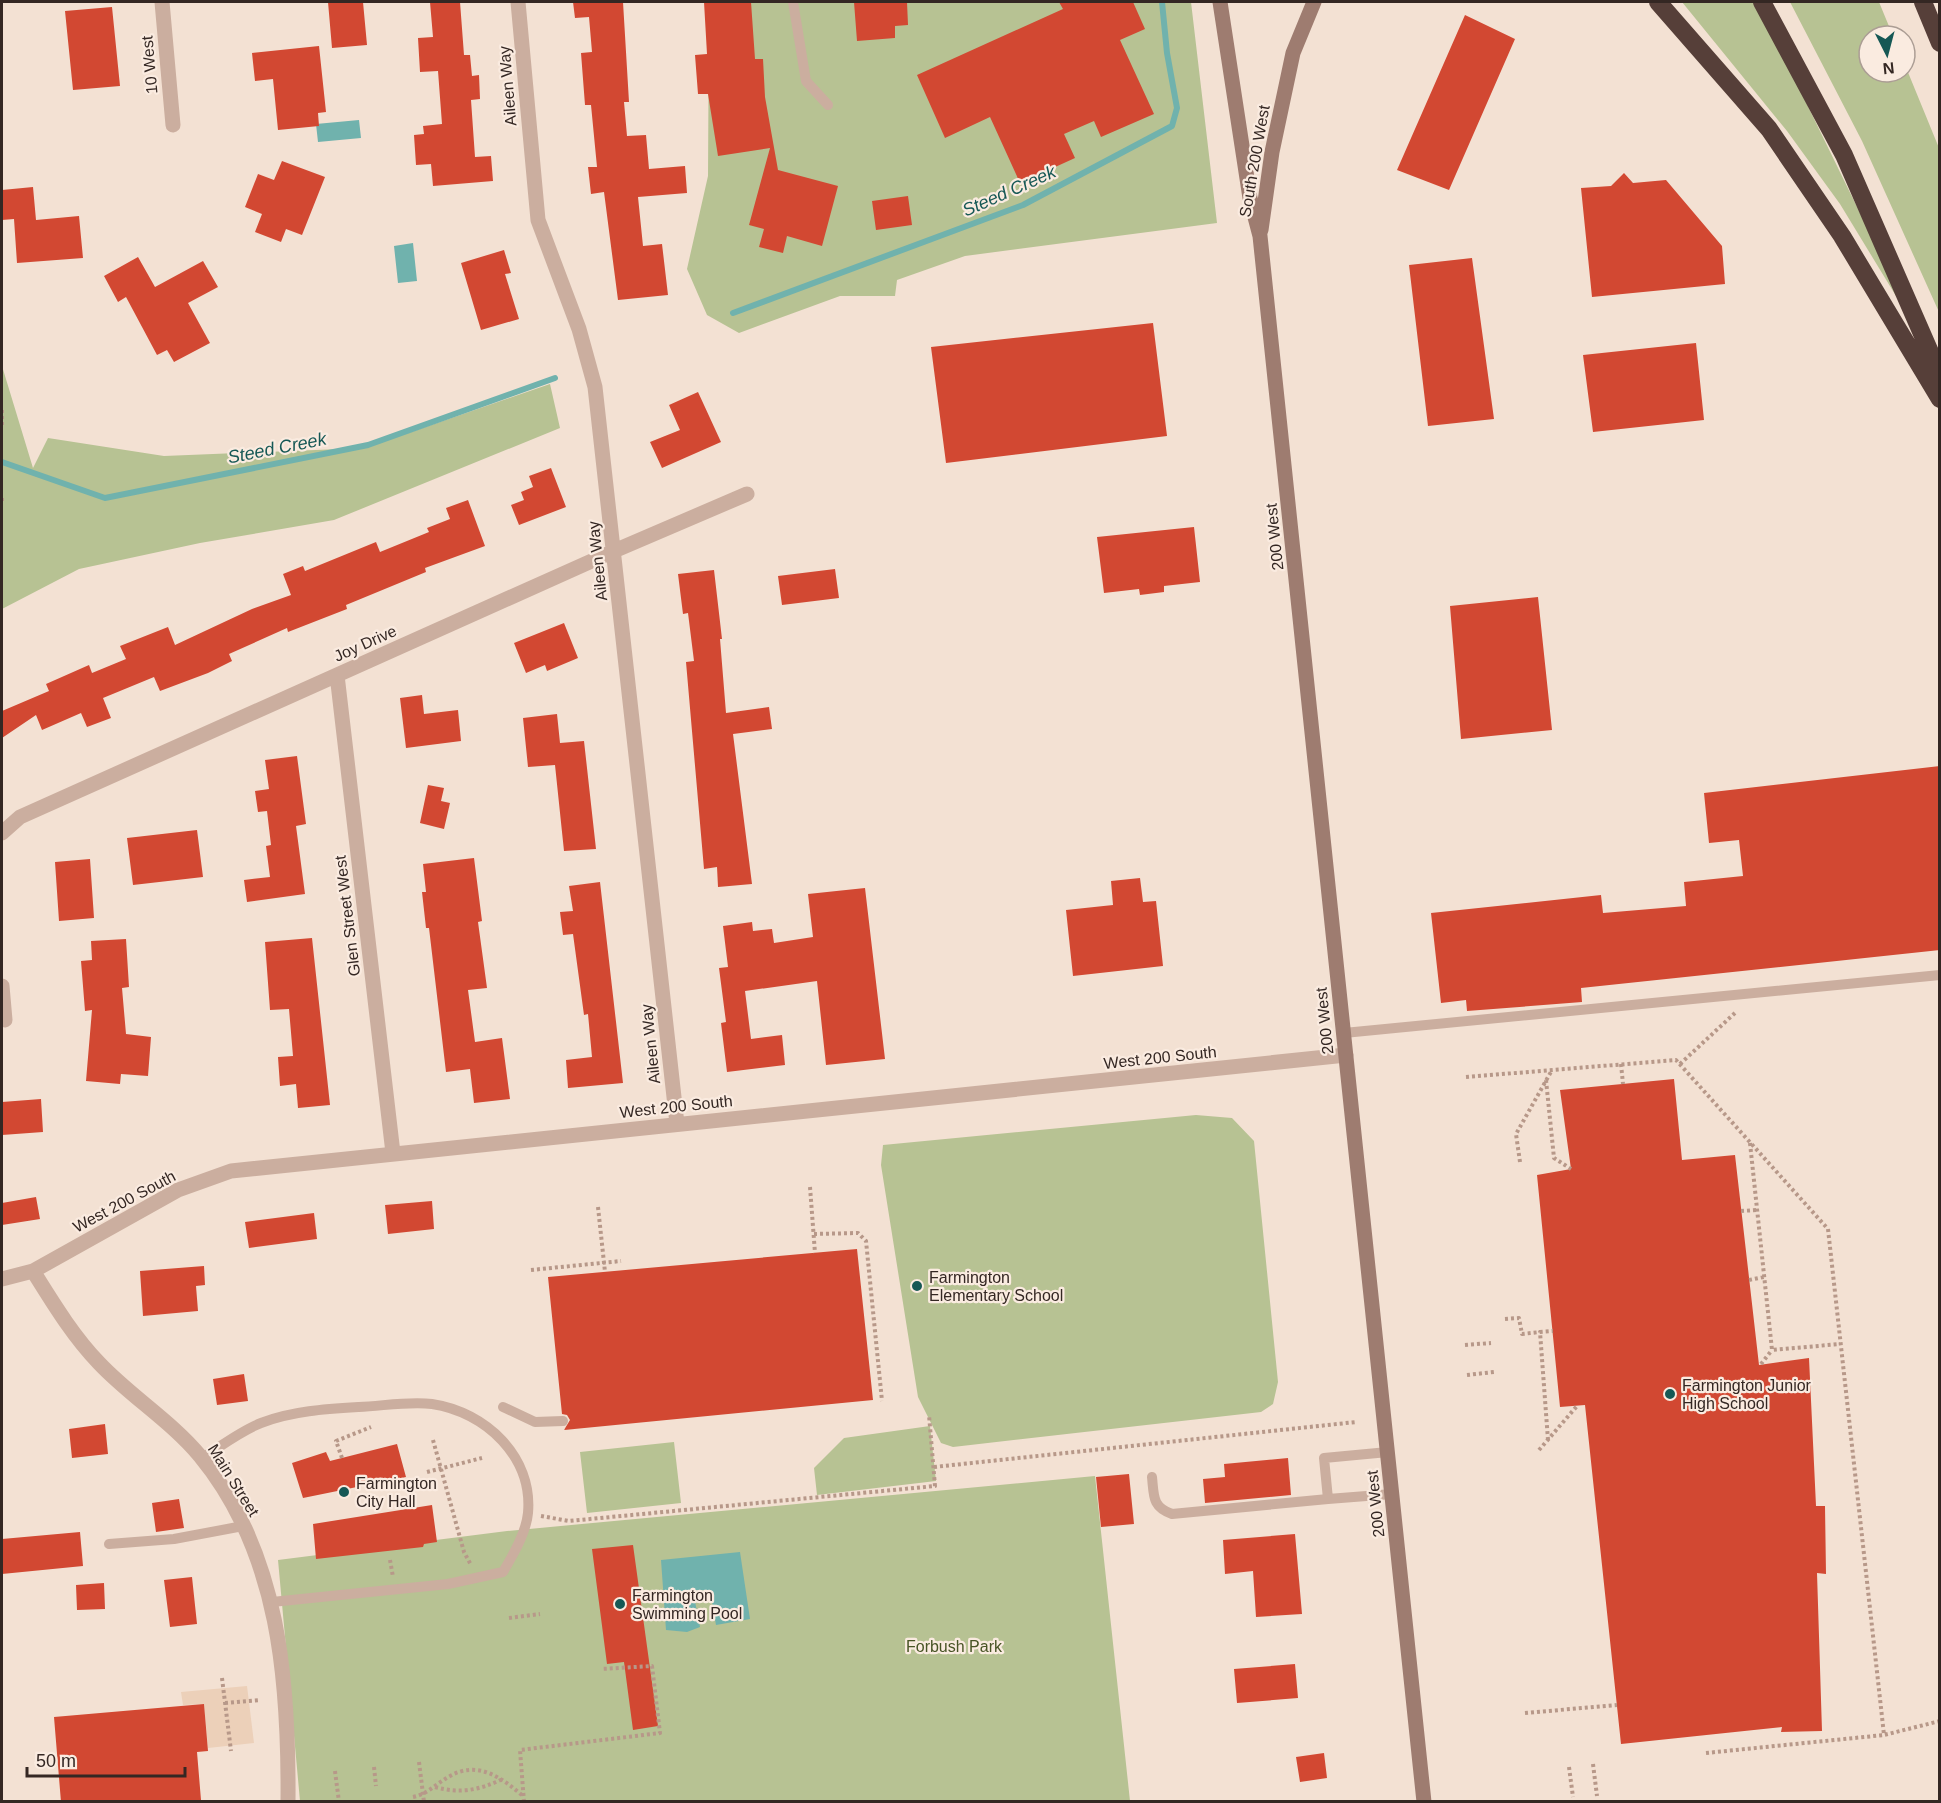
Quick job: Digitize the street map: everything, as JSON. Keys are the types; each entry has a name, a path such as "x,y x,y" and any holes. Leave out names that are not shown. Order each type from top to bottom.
{"highway":[{"path":"1658,2 1769,129 1842,236 1940,399"},
{"path":"1762,2 1844,155 1940,375"},
{"path":"1923,2 1940,43"}],"main road":[{"name":"South 200 West","path":"1220,2 1250,198 1260,236"},
{"name":"South 200 West","path":"1260,236 1272,152 1291,64 1314,2"},
{"name":"200 West","path":"1260,236 1425,1802"}],"street":[{"name":"10 West","path":"162,2 173,125"},
{"name":"Aileen Way","path":"518,2 538,220 579,329 595,387 677,1124"},
{"name":"Joy Drive","path":"2,833 20,817 614,551 747,494"},
{"name":"Glen Street West","path":"337,675 393,1153"},
{"path":"2,986 5,1020"},
{"name":"West 200 South","path":"2,1279 33,1271 178,1190 231,1171 1346,1055"},
{"name":"Main Street","path":"33,1271 59,1312 100,1364 158,1415 202,1458 243,1526 272,1602 286,1696 289,1741 288,1802"}],"lane":[{"path":"793,2 806,81 828,105"},
{"path":"1344,1033 1940,975"},
{"path":"202,1458 260,1423 314,1410 429,1404 469,1415 483,1423 513,1453 524,1471 528,1514 516,1550 503,1572 448,1584 272,1602"},
{"path":"503,1407 535,1422 563,1421"},
{"path":"1328,1499 1324,1458 1388,1452"},
{"path":"1152,1477 1155,1504 1160,1510 1172,1514 1392,1494"},
{"path":"109,1544 174,1539 243,1526"}],"path":[{"path":"2,410 2,427"},
{"path":"1680,1064 1734,1012 1745,1011"},
{"path":"1466,1077 1676,1060 1828,1229 1884,1735"},
{"path":"1621,1064 1623,1084"},
{"path":"1520,1162 1516,1134 1552,1070"},
{"path":"1546,1080 1554,1158 1571,1169"},
{"path":"1750,1142 1772,1350 1761,1364"},
{"path":"810,1187 815,1253"},
{"path":"598,1207 605,1272"},
{"path":"1741,1211 1757,1210"},
{"path":"814,1234 858,1233 866,1241 882,1401"},
{"path":"531,1270 621,1261"},
{"path":"1749,1280 1764,1277"},
{"path":"1505,1319 1520,1318 1522,1334 1553,1331"},
{"path":"1540,1332 1548,1440"},
{"path":"1465,1345 1491,1343"},
{"path":"1772,1350 1840,1344"},
{"path":"1467,1375 1494,1372"},
{"path":"1539,1450 1577,1406"},
{"path":"528,1514 570,1521 935,1486 929,1415"},
{"path":"934,1467 1356,1422"},
{"path":"342,1458 336,1440 371,1427"},
{"path":"434,1440 464,1552 471,1566"},
{"path":"427,1472 483,1458"},
{"path":"508,1618 540,1614"},
{"path":"524,1799 520,1750 660,1733 652,1666 601,1669"},
{"path":"222,1678 231,1751"},
{"path":"225,1703 260,1700"},
{"path":"1525,1713 1617,1705"},
{"path":"1706,1753 1884,1735 1940,1721"},
{"path":"419,1762 424,1802"},
{"path":"1593,1764 1597,1796"},
{"path":"374,1767 376,1786"},
{"path":"1569,1767 1573,1797"},
{"path":"413,1797 423,1795 452,1774 478,1770 503,1779 524,1799"},
{"path":"335,1771 339,1802"},
{"path":"434,1787 451,1792 466,1792 482,1789 503,1779"}],"green space":[{"path":"709,2 1191,2 1217,223 965,256 897,280 895,296 840,296 739,333 707,315 687,269 708,176"},
{"path":"1682,2 1757,2 1900,295 1896,296 1840,204 1787,131"},
{"path":"1790,2 1879,2 1888,24 1857,24 1857,84 1913,84 1939,148 1939,312 1862,141"},
{"path":"2,366 33,468 48,438 164,456 365,448 550,384 560,428 334,520 200,543 79,569 2,609"},
{"path":"1196,1115 1232,1118 1254,1141 1278,1382 1273,1404 1261,1412 953,1447 941,1443 918,1397 881,1165 883,1145"},
{"path":"930,1426 936,1481 817,1495 814,1468 844,1438"},
{"path":"674,1442 681,1503 587,1513 580,1452"},
{"name":"Forbush Park","path":"1095,1476 1130,1801 300,1801 278,1560 507,1531"}],"shaded area":[{"path":"247,1686 254,1743 208,1748 204,1704 183,1705 181,1692"}],"water":[{"path":"359,120 361,138 318,142 316,124"},
{"path":"413,243 417,281 398,283 394,246"},
{"path":"740,1552 750,1619 716,1625 710,1590 693,1591 700,1627 687,1632 666,1630 661,1560"}],"building":[{"path":"328,2 363,2 367,45 332,48"},
{"path":"430,2 460,2 464,55 470,55 472,76 479,75 480,99 471,100 475,157 491,156 493,181 433,186 431,164 416,165 414,135 424,134 423,126 442,124 438,71 420,72 418,38 433,37"},
{"path":"573,2 623,2 629,102 624,102 627,136 646,135 649,169 685,166 687,193 638,197 643,246 662,244 668,295 618,300 604,192 591,194 588,167 597,167 591,105 585,105 581,53 592,52 589,17 575,18"},
{"path":"704,2 751,2 755,59 763,59 765,97 778,170 838,186 822,246 787,236 783,253 759,247 764,229 749,225 770,148 718,156 708,94 698,94 695,55 707,54"},
{"path":"854,2 907,2 908,25 895,26 895,38 857,41"},
{"path":"1059,2 1133,2 1145,29 1120,40 1154,114 1101,137 1094,121 1064,134 1075,158 1020,183 990,117 945,138 917,75 1063,9"},
{"path":"112,7 120,86 73,90 65,11"},
{"path":"1465,15 1515,39 1449,190 1397,170"},
{"path":"319,46 326,112 318,113 319,126 278,130 273,79 255,81 252,53"},
{"path":"282,161 325,177 302,235 286,229 281,242 255,232 262,214 245,207 258,174 274,180"},
{"path":"1624,173 1633,183 1666,180 1722,246 1725,284 1592,297 1581,188 1611,186"},
{"path":"33,187 36,220 79,216 83,258 17,263 14,219 2,220 2,190"},
{"path":"908,196 912,225 876,230 872,201"},
{"path":"504,250 511,273 505,274 519,319 481,330 461,263"},
{"path":"138,257 155,287 203,261 218,287 188,303 210,343 174,362 167,350 157,355 126,297 118,302 104,276"},
{"path":"1472,258 1494,419 1428,426 1409,265"},
{"path":"1153,323 1167,436 946,463 931,347"},
{"path":"1696,343 1704,420 1593,432 1583,355"},
{"path":"698,392 721,442 662,468 650,442 680,430 669,405"},
{"path":"551,468 566,507 519,525 511,505 524,500 521,492 533,487 529,476"},
{"path":"468,500 485,546 425,568 426,572 346,605 347,609 288,632 287,628 229,654 232,661 208,673 160,691 154,677 103,698 111,718 87,727 81,713 42,730 36,715 2,738 2,711 49,691 46,684 89,665 92,673 126,659 120,646 168,627 175,645 252,609 291,595 283,574 303,566 305,571 376,542 380,552 429,532 427,528 450,519 446,508"},
{"path":"1194,527 1200,582 1164,586 1164,592 1140,595 1139,589 1104,593 1097,537"},
{"path":"835,569 839,598 782,605 778,576"},
{"path":"714,570 722,639 720,639 726,713 769,707 772,729 733,734 752,884 718,887 717,867 704,869 686,662 694,661 688,613 683,614 678,574"},
{"path":"1538,597 1552,730 1461,739 1450,606"},
{"path":"564,623 578,658 547,671 545,665 526,673 514,643"},
{"path":"422,695 424,714 458,710 461,741 406,748 400,698"},
{"path":"557,714 560,743 584,741 596,849 564,851 555,765 528,767 523,718"},
{"path":"297,756 306,824 296,826 305,894 247,902 244,880 270,877 266,846 271,845 267,811 258,812 255,791 269,789 265,760"},
{"path":"1940,766 1940,950 1581,988 1582,1002 1467,1011 1466,1000 1441,1003 1431,913 1601,895 1603,913 1686,906 1684,882 1743,876 1739,840 1709,843 1704,793"},
{"path":"428,785 444,788 441,801 450,803 444,829 420,823"},
{"path":"197,830 203,877 133,885 127,838"},
{"path":"474,858 482,921 478,922 487,988 468,990 475,1042 502,1038 510,1099 474,1103 470,1069 446,1072 429,928 426,928 422,892 426,892 423,864"},
{"path":"90,859 94,918 59,921 55,862"},
{"path":"1140,878 1143,902 1156,901 1163,966 1073,976 1066,910 1113,905 1111,881"},
{"path":"600,882 623,1083 568,1088 566,1060 592,1057 588,1014 584,1015 573,934 563,935 560,912 573,911 569,886"},
{"path":"865,888 885,1059 826,1065 817,981 745,991 751,1039 782,1035 785,1065 727,1072 721,1023 726,1022 719,968 728,967 723,926 752,922 753,931 772,929 774,943 813,937 808,894"},
{"path":"312,938 330,1105 298,1108 296,1084 280,1086 278,1057 293,1056 289,1009 270,1010 265,942"},
{"path":"126,939 129,987 122,988 126,1034 151,1037 148,1076 121,1074 120,1084 86,1081 92,1010 85,1011 81,961 92,960 91,941"},
{"path":"1674,1079 1682,1160 1735,1155 1759,1365 1809,1358 1816,1506 1825,1506 1826,1574 1817,1573 1822,1731 1781,1732 1782,1727 1621,1744 1585,1405 1560,1407 1537,1175 1571,1169 1560,1090"},
{"path":"41,1099 43,1132 2,1135 2,1102"},
{"path":"36,1197 40,1219 2,1225 2,1203"},
{"path":"432,1201 434,1229 388,1234 385,1205"},
{"path":"314,1213 317,1239 249,1248 245,1222"},
{"path":"857,1249 873,1400 564,1430 570,1420 567,1415 562,1414 548,1277"},
{"path":"204,1266 205,1285 196,1286 198,1311 143,1316 140,1271"},
{"path":"244,1374 248,1401 217,1405 213,1379"},
{"path":"105,1424 108,1454 72,1458 69,1429"},
{"path":"397,1444 406,1477 303,1498 292,1463 326,1452 330,1461"},
{"path":"1288,1458 1291,1495 1205,1503 1203,1479 1225,1477 1224,1464"},
{"path":"1129,1474 1134,1524 1101,1527 1096,1477"},
{"path":"179,1499 184,1528 156,1532 152,1503"},
{"path":"432,1505 437,1542 424,1544 423,1547 316,1559 313,1524"},
{"path":"80,1532 83,1566 2,1574 2,1539"},
{"path":"1295,1534 1302,1614 1256,1617 1253,1571 1225,1574 1223,1540"},
{"name":"Farmington Swimming Pool","path":"633,1545 658,1726 633,1730 624,1662 607,1664 592,1549"},
{"path":"192,1577 197,1624 170,1627 164,1580"},
{"path":"104,1583 105,1609 77,1610 76,1585"},
{"path":"1295,1664 1298,1698 1237,1703 1234,1669"},
{"path":"204,1704 208,1751 197,1752 201,1800 61,1802 54,1717"},
{"path":"1324,1753 1327,1778 1300,1782 1296,1757"}],"waterway":[{"name":"Steed Creek","path":"733,313 1023,205 1172,126 1177,108 1167,53 1162,2"},
{"name":"Steed Creek","path":"2,462 105,498 368,445 555,378"}],"place":[{"name":"Farmington Elementary School","path":"917,1286"},
{"name":"Farmington Junior High School","path":"1670,1394"},
{"name":"Farmington City Hall","path":"344,1492"},
{"name":"Farmington Swimming Pool","path":"620,1604"}]}
